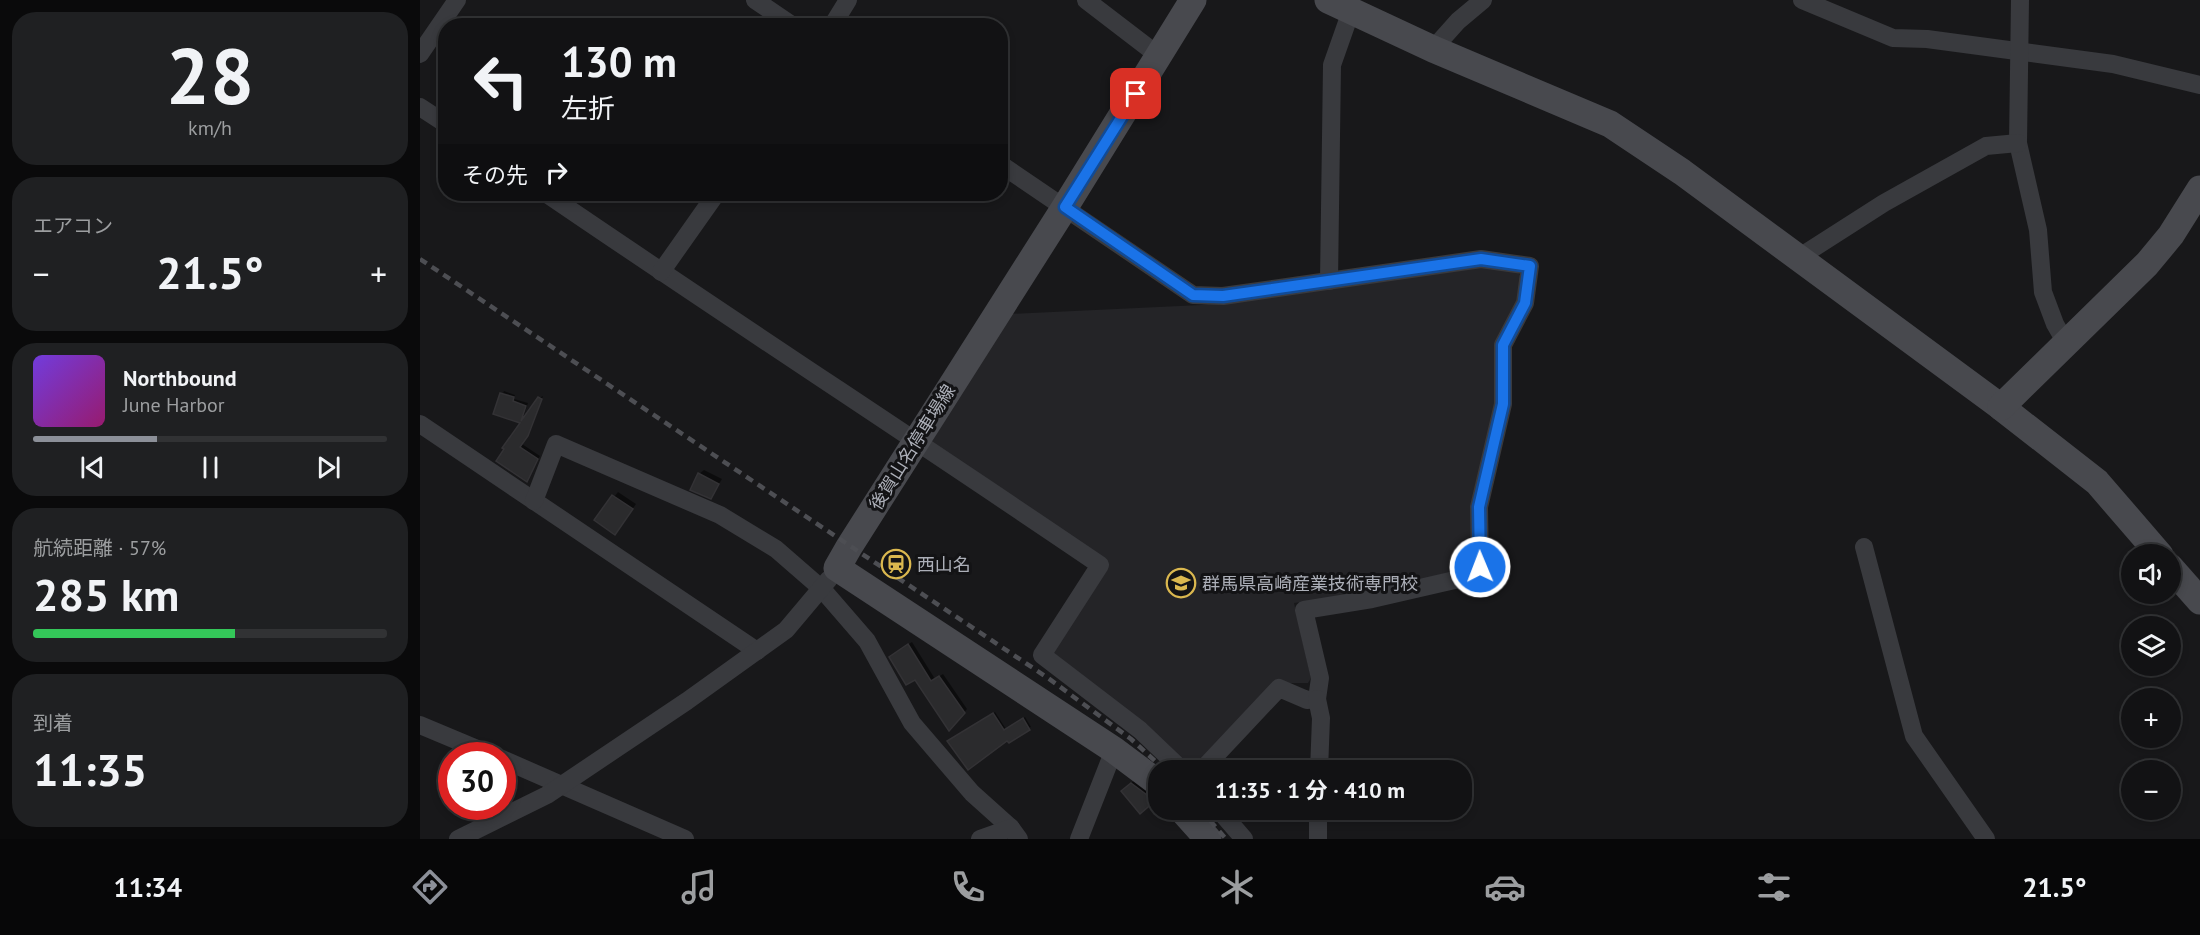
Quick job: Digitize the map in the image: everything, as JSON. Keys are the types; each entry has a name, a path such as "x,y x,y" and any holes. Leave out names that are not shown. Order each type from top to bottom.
{"street":[{"path":"445,18 457,0"},
{"path":"755,0 781,18"},
{"path":"837,18 848,0"},
{"path":"1086,0 1159,56"},
{"name":"後賀山名停車場線","path":"830,579 1193,0"},
{"path":"1433,49 1458,21 1483,0"},
{"path":"1802,0 1893,38 1927,39 2113,64 2200,85"},
{"path":"2020,0 2018,143 2038,230 2043,292 2055,324 2067,343"},
{"path":"1329,281 1332,65 1339,5 1433,49 1610,124 1682,172 2001,407 2097,482 2151,544"},
{"path":"420,54 438,28"},
{"path":"420,107 438,119"},
{"path":"1798,258 1884,202 1986,146 2018,143"},
{"path":"1008,169 1193,295 1223,296 1481,259 1530,266 1525,303 1503,345 1503,404 1479,507 1480,567 1459,579 1372,599 1304,610 1320,678 1317,699 1321,718 1319,760"},
{"path":"2001,407 2147,264 2171,235 2200,189"},
{"path":"557,201 1100,565 1042,655 1140,730 1171,760"},
{"path":"661,272 711,201"},
{"path":"420,424 757,651"},
{"path":"534,501 556,444 720,515 1114,750 1148,776"},
{"path":"1864,547 1914,736 1986,839"},
{"path":"458,839 547,795 687,701 786,630 830,579"},
{"path":"830,579 912,723 972,794 1015,833"},
{"path":"2181,579 2200,601"},
{"path":"1211,760 1279,688 1307,700 1317,699"},
{"path":"420,725 461,742"},
{"path":"1079,839 1114,750"},
{"path":"516,765 685,839"},
{"path":"1191,820 1208,839"},
{"path":"1228,820 1244,839"},
{"path":"1318,820 1318,839"},
{"path":"980,839 1015,833"}],"shaded area":[{"path":"1478,265 1518,272 1522,279 1498,383 1473,560 1468,568 1366,593 1294,603 1311,678 1308,683 1280,683 1202,760 1179,760 1051,656 1107,565 931,443 1009,314 1201,305"}],"building":[{"path":"500,393 514,397 513,401 526,406 521,421 538,397 542,399 528,436 520,447 538,459 527,482 496,461 504,449 502,448 520,423 493,414"},
{"path":"698,473 719,484 711,499 690,490"},
{"path":"612,495 633,509 615,535 594,520"},
{"path":"908,644 931,681 939,676 965,713 949,731 915,680 906,685 889,657"},
{"path":"993,713 1004,730 1023,718 1030,730 1009,743 1007,741 968,770 947,741"},
{"path":"1131,783 1148,796 1148,807 1140,814 1121,791"}],"railway":[{"path":"420,259 1048,678 1131,739 1154,760"},
{"path":"1210,820 1226,839"}],"place":[{"name":"西山名","path":"896,564"},
{"name":"群馬県高崎産業技術専門校","path":"1181,583"}],"route":[{"path":"1136,94 1065,207 1193,295 1223,296 1481,259 1530,266 1525,303 1503,345 1503,404 1479,507 1480,567"}]}
